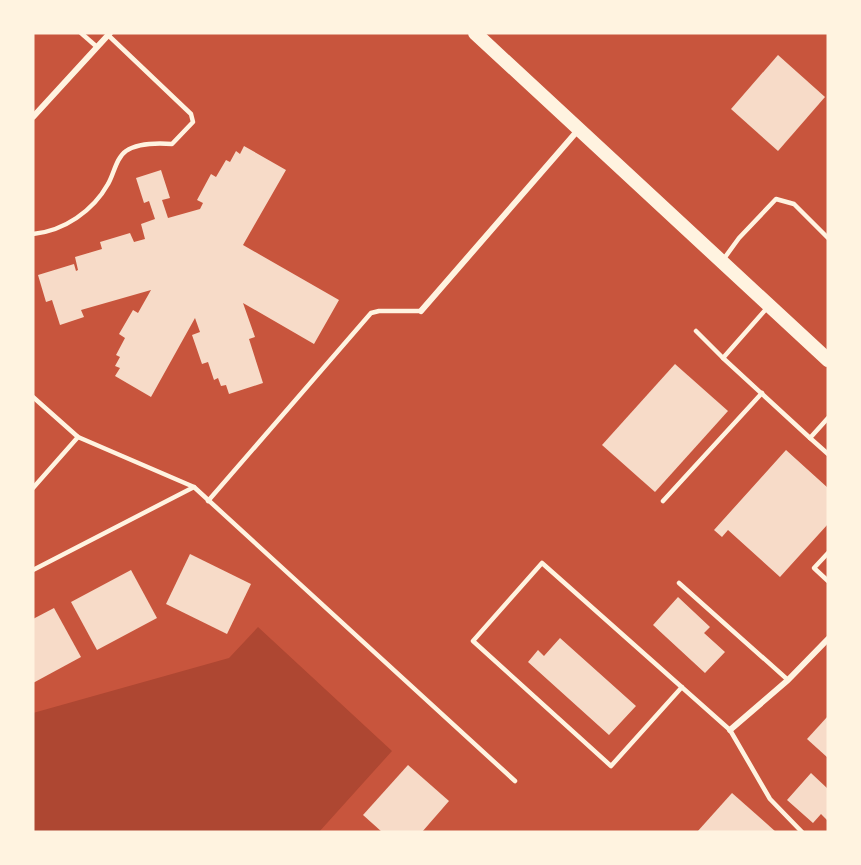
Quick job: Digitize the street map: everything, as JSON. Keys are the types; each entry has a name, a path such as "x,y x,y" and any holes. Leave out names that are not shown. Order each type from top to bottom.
{"highway":[{"path":"475,33 828,360"}],"street":[{"path":"33,117 109,34"},
{"path":"422,311 579,129"},
{"path":"730,730 788,680 828,639"}],"lane":[{"path":"81,33 97,47"},
{"path":"33,234 45,233 66,224 90,209 126,151 158,142 172,144 193,122 191,114 109,34"},
{"path":"721,262 739,238 776,199 794,204 828,238"},
{"path":"723,358 769,306"},
{"path":"208,501 371,314 379,311 422,311"},
{"path":"696,331 828,454"},
{"path":"663,501 762,393"},
{"path":"33,397 78,437 194,487 515,781"},
{"path":"810,438 828,418"},
{"path":"33,488 78,437"},
{"path":"33,570 194,487"},
{"path":"828,553 814,568 828,581"},
{"path":"682,687 611,766 473,641 542,563 682,687 730,730 770,799 802,832"},
{"path":"679,582 788,680"}],"shaded area":[{"path":"258,627 392,751 319,832 33,832 33,713 229,658"}],"building":[{"path":"778,55 825,97 778,151 731,109"},
{"path":"244,146 286,170 243,245 339,300 314,344 243,303 255,337 249,339 263,383 229,394 226,385 221,386 218,378 214,380 208,362 202,364 192,335 200,332 195,318 151,397 115,376 120,368 115,366 120,357 116,355 125,338 119,334 133,310 138,313 151,290 81,310 84,317 60,325 52,300 46,302 38,275 74,264 76,271 78,270 75,257 102,249 100,242 130,233 134,242 145,239 141,224 155,219 149,201 144,203 136,178 161,170 170,198 162,200 168,218 200,209 203,203 197,200 211,174 216,177 226,160 230,162 236,151 240,154"},
{"path":"675,364 728,411 655,492 602,445"},
{"path":"786,450 828,488 828,524 780,577 728,530 722,537 714,530"},
{"path":"190,554 251,584 227,634 166,604"},
{"path":"131,570 157,618 97,650 71,602"},
{"path":"678,597 710,627 704,633 725,652 705,673 653,625"},
{"path":"54,608 81,657 33,683 33,619"},
{"path":"560,638 636,706 609,735 528,662 538,650 544,656"},
{"path":"828,716 828,758 807,739"},
{"path":"408,765 449,801 422,832 382,832 363,815"},
{"path":"811,773 828,789 828,821 821,814 813,823 787,800"},
{"path":"732,793 776,832 697,832"}]}
